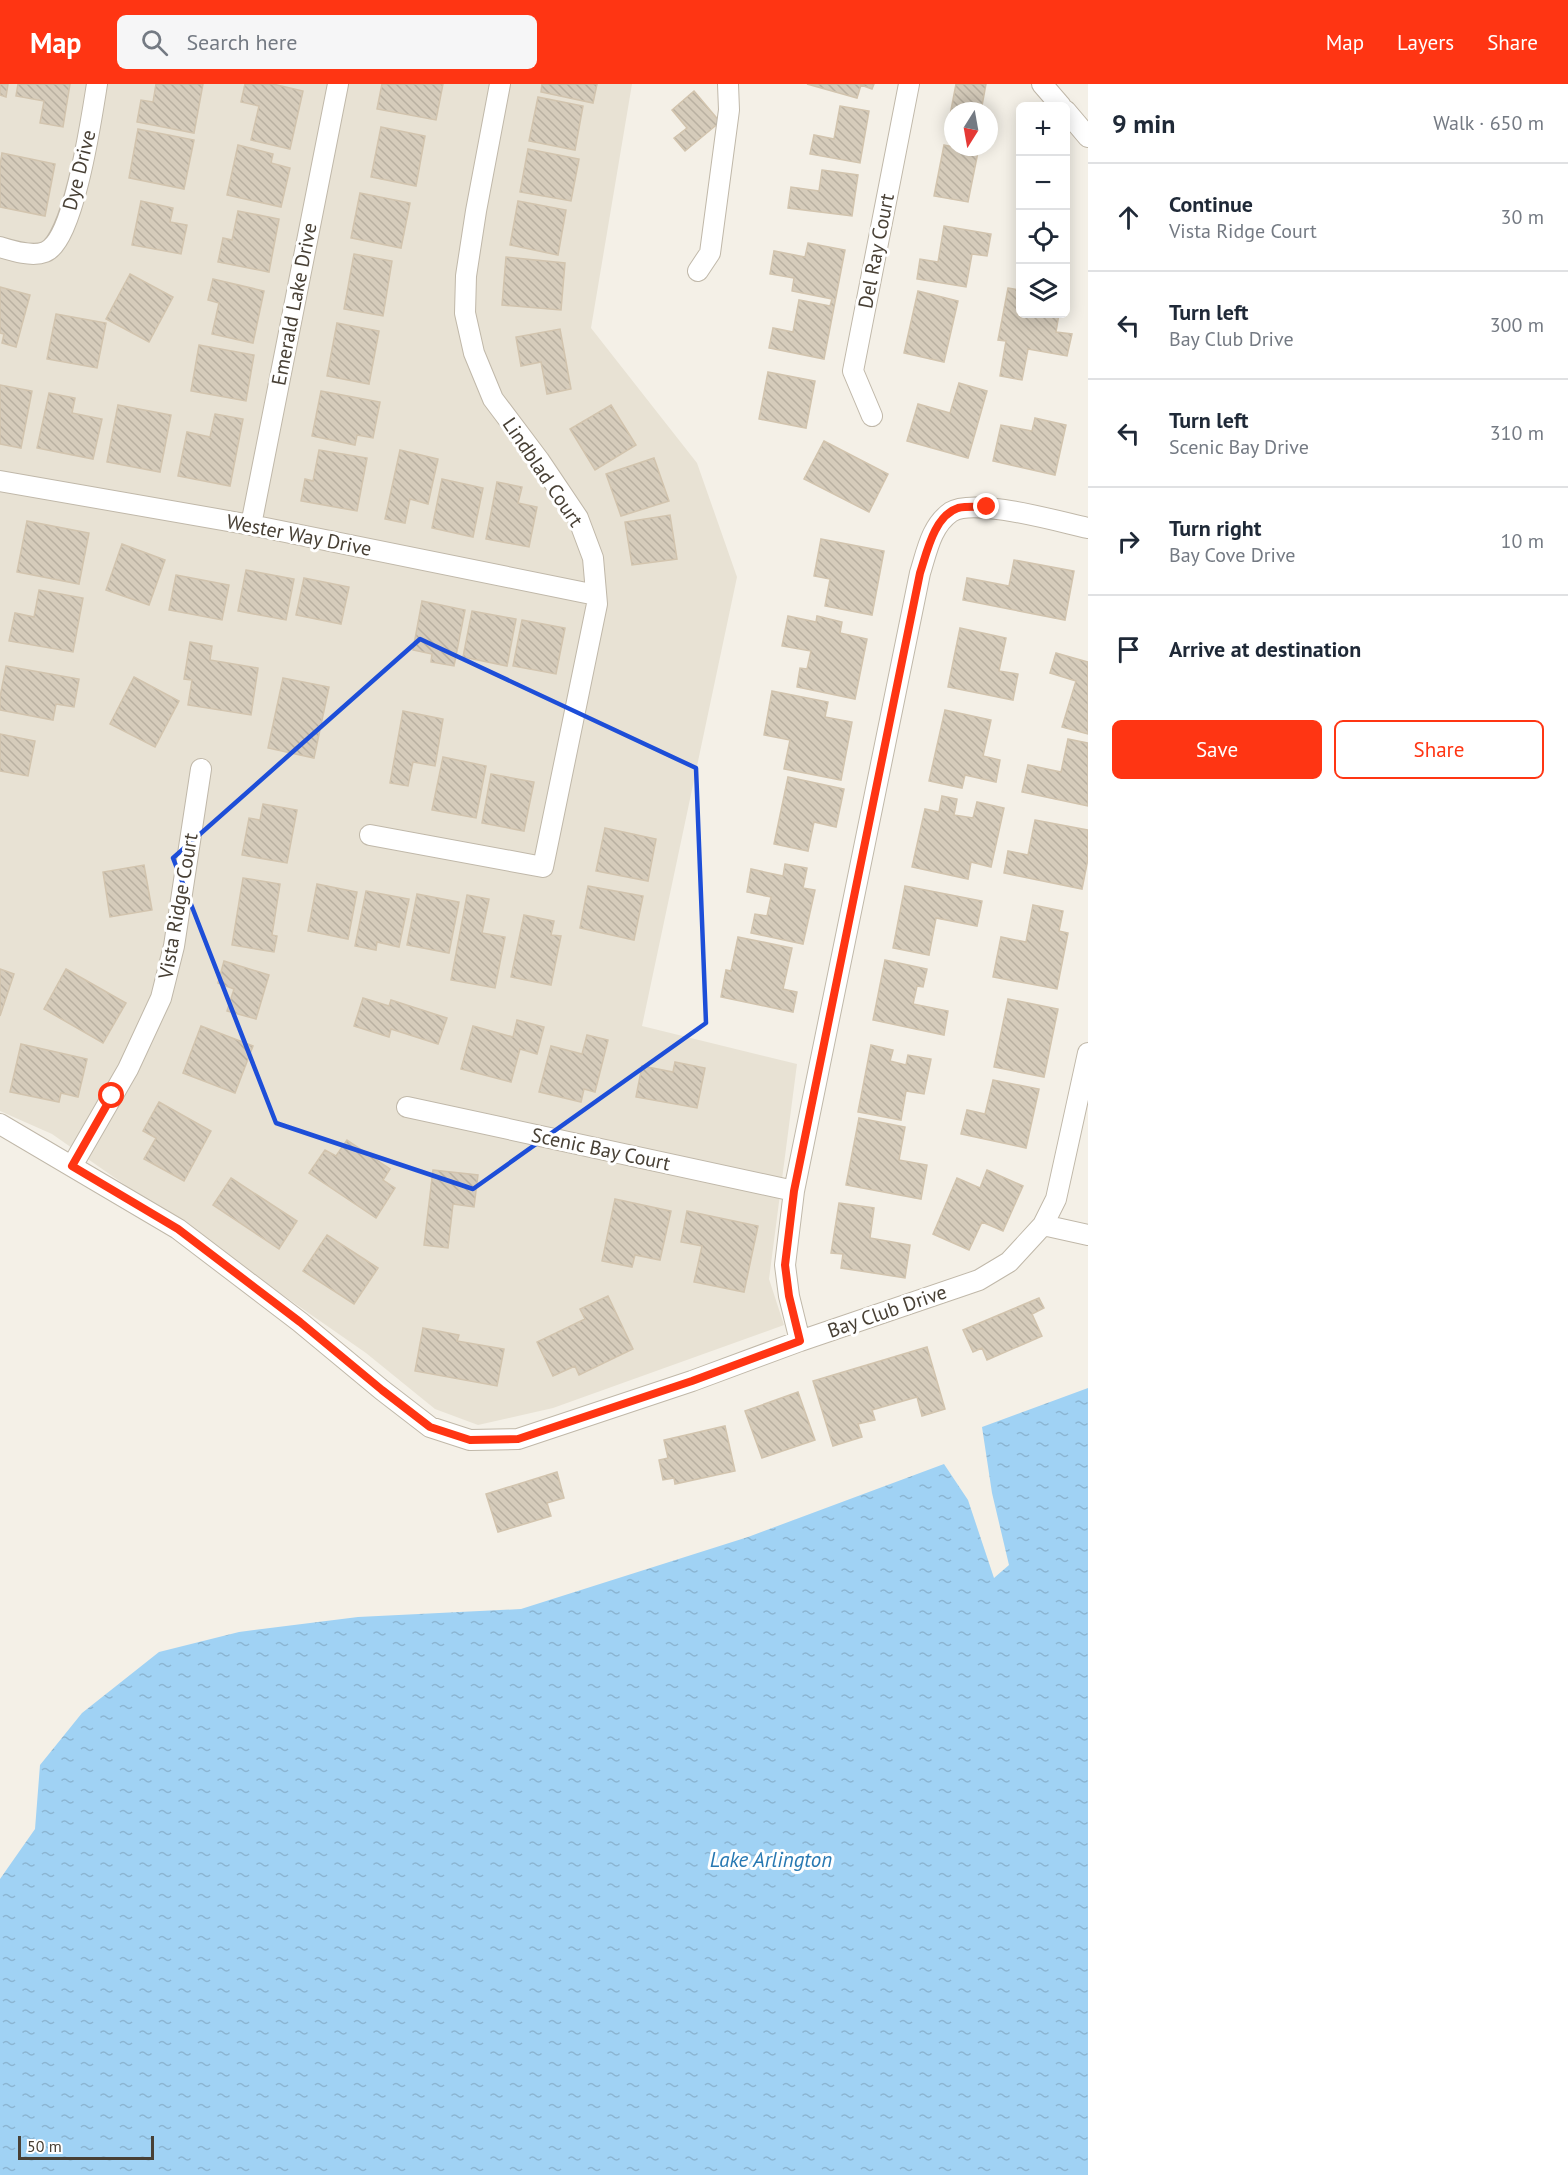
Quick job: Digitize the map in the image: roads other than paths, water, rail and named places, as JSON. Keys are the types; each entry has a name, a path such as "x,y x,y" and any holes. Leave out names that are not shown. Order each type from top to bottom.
{"street":[{"name":"Dye Drive","path":"0,247 28,253 48,251 58,242 64,230 84,159 97,84"},
{"name":"Emerald Lake Drive","path":"252,525 338,84"},
{"name":"Lindblad Court","path":"370,835 543,867 597,604 593,558 578,518 539,460 493,399 474,352 465,313 466,276 500,84"},
{"path":"698,271 710,254 729,110 728,84"},
{"name":"Del Ray Court","path":"872,416 853,371 909,84"},
{"path":"1042,84 1058,102"},
{"path":"1070,117 1088,137"},
{"name":"Wester Way Drive","path":"0,481 252,525 596,595"},
{"path":"800,1341 789,1296 785,1265 794,1191 920,573 933,532 950,513 959,508 987,507 1088,528"},
{"name":"Vista Ridge Court","path":"72,1166 128,1069 160,998 174,946 201,769"},
{"name":"Bay Club Drive","path":"0,1124 178,1229 300,1322 430,1427 470,1440 518,1439 658,1393 800,1341 979,1280 1009,1262 1043,1225 1056,1199 1088,1053"},
{"name":"Scenic Bay Court","path":"407,1107 794,1191"},
{"path":"1043,1225 1088,1235"}],"water":[{"name":"Lake Arlington","path":"1088,1388 1088,2175 0,2175 0,1879 35,1829 40,1765 82,1713 159,1652 239,1632 358,1617 521,1609 748,1537 944,1464 968,1500 994,1578 1009,1565 992,1493 982,1427"}]}
